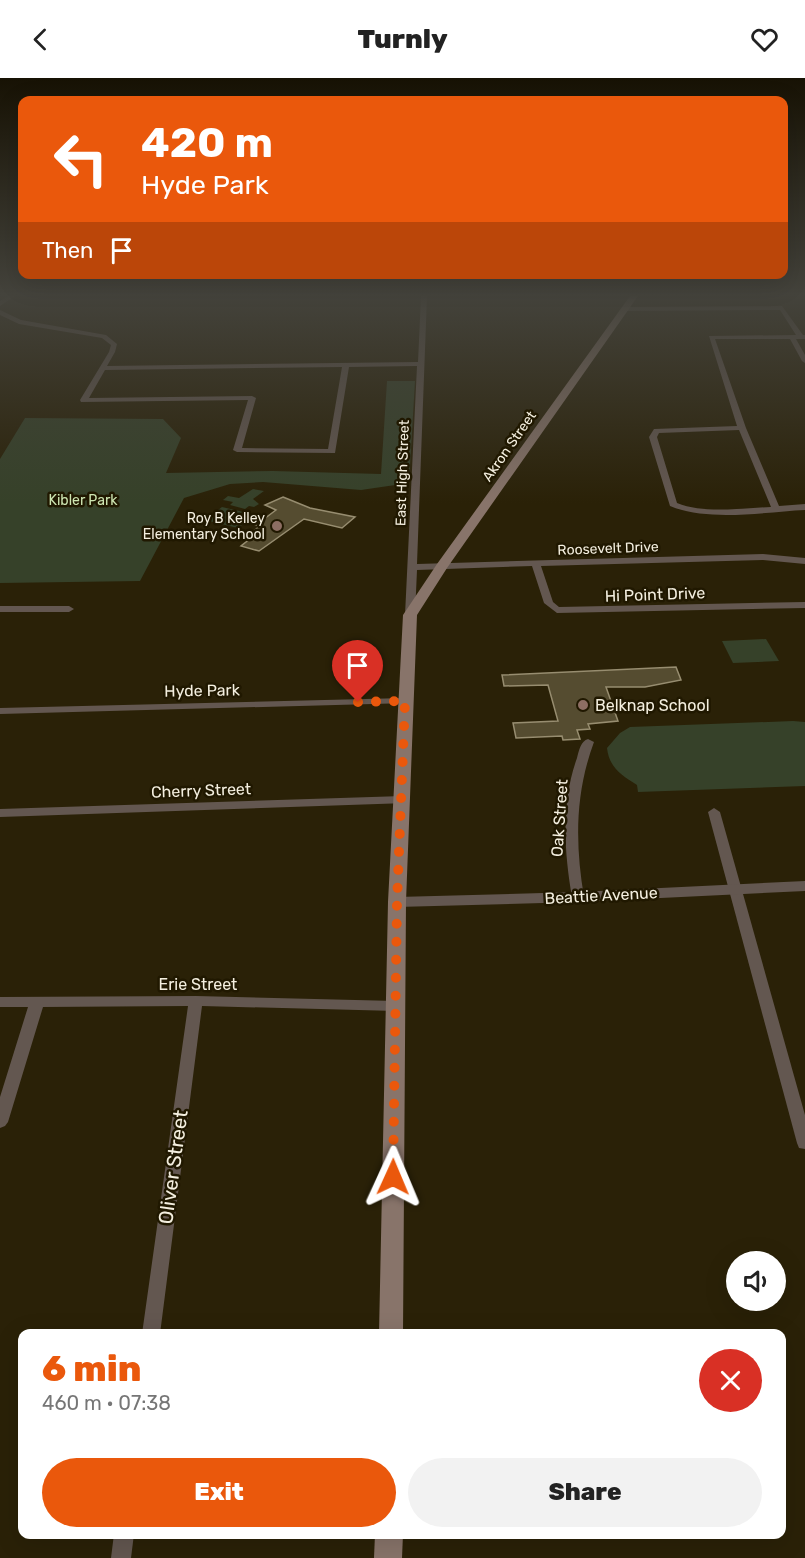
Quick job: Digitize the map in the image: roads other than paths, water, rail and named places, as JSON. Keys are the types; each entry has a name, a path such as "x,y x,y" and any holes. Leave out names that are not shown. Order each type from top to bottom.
{"main road":[{"name":"Akron Street","path":"410,615 441,567 584,365"},
{"path":"391,1329 397,902 410,615"},
{"path":"388,1558 389,1539"}],"street":[{"path":"104,365 84,399 252,398 237,450 332,451 346,365"},
{"path":"103,368 341,365"},
{"name":"East High Street","path":"410,615 420,365"},
{"path":"721,365 742,428 776,508"},
{"path":"742,428 657,431 653,437 674,504 680,509 698,511 805,507"},
{"name":"Roosevelt Drive","path":"412,567 763,557 805,561"},
{"name":"Hi Point Drive","path":"536,564 549,603 557,610 805,605"},
{"path":"0,609 69,609"},
{"name":"Hyde Park","path":"0,711 405,701"},
{"name":"Oak Street","path":"578,897 572,867 573,814 579,770 588,742"},
{"name":"Cherry Street","path":"0,813 403,800"},
{"path":"714,812 805,1143"},
{"name":"Beattie Avenue","path":"397,902 578,897 805,886"},
{"name":"Erie Street","path":"0,1002 196,1001 396,1005"},
{"name":"Oliver Street","path":"152,1329 196,1001"},
{"path":"0,1122 6,1084 37,1002"},
{"path":"121,1558 123,1539"}],"place":[{"name":"Roy B Kelley Elementary School","path":"277,526"},
{"name":"Belknap School","path":"583,705"}],"park label":[{"name":"Kibler Park","path":"83,500"}]}
